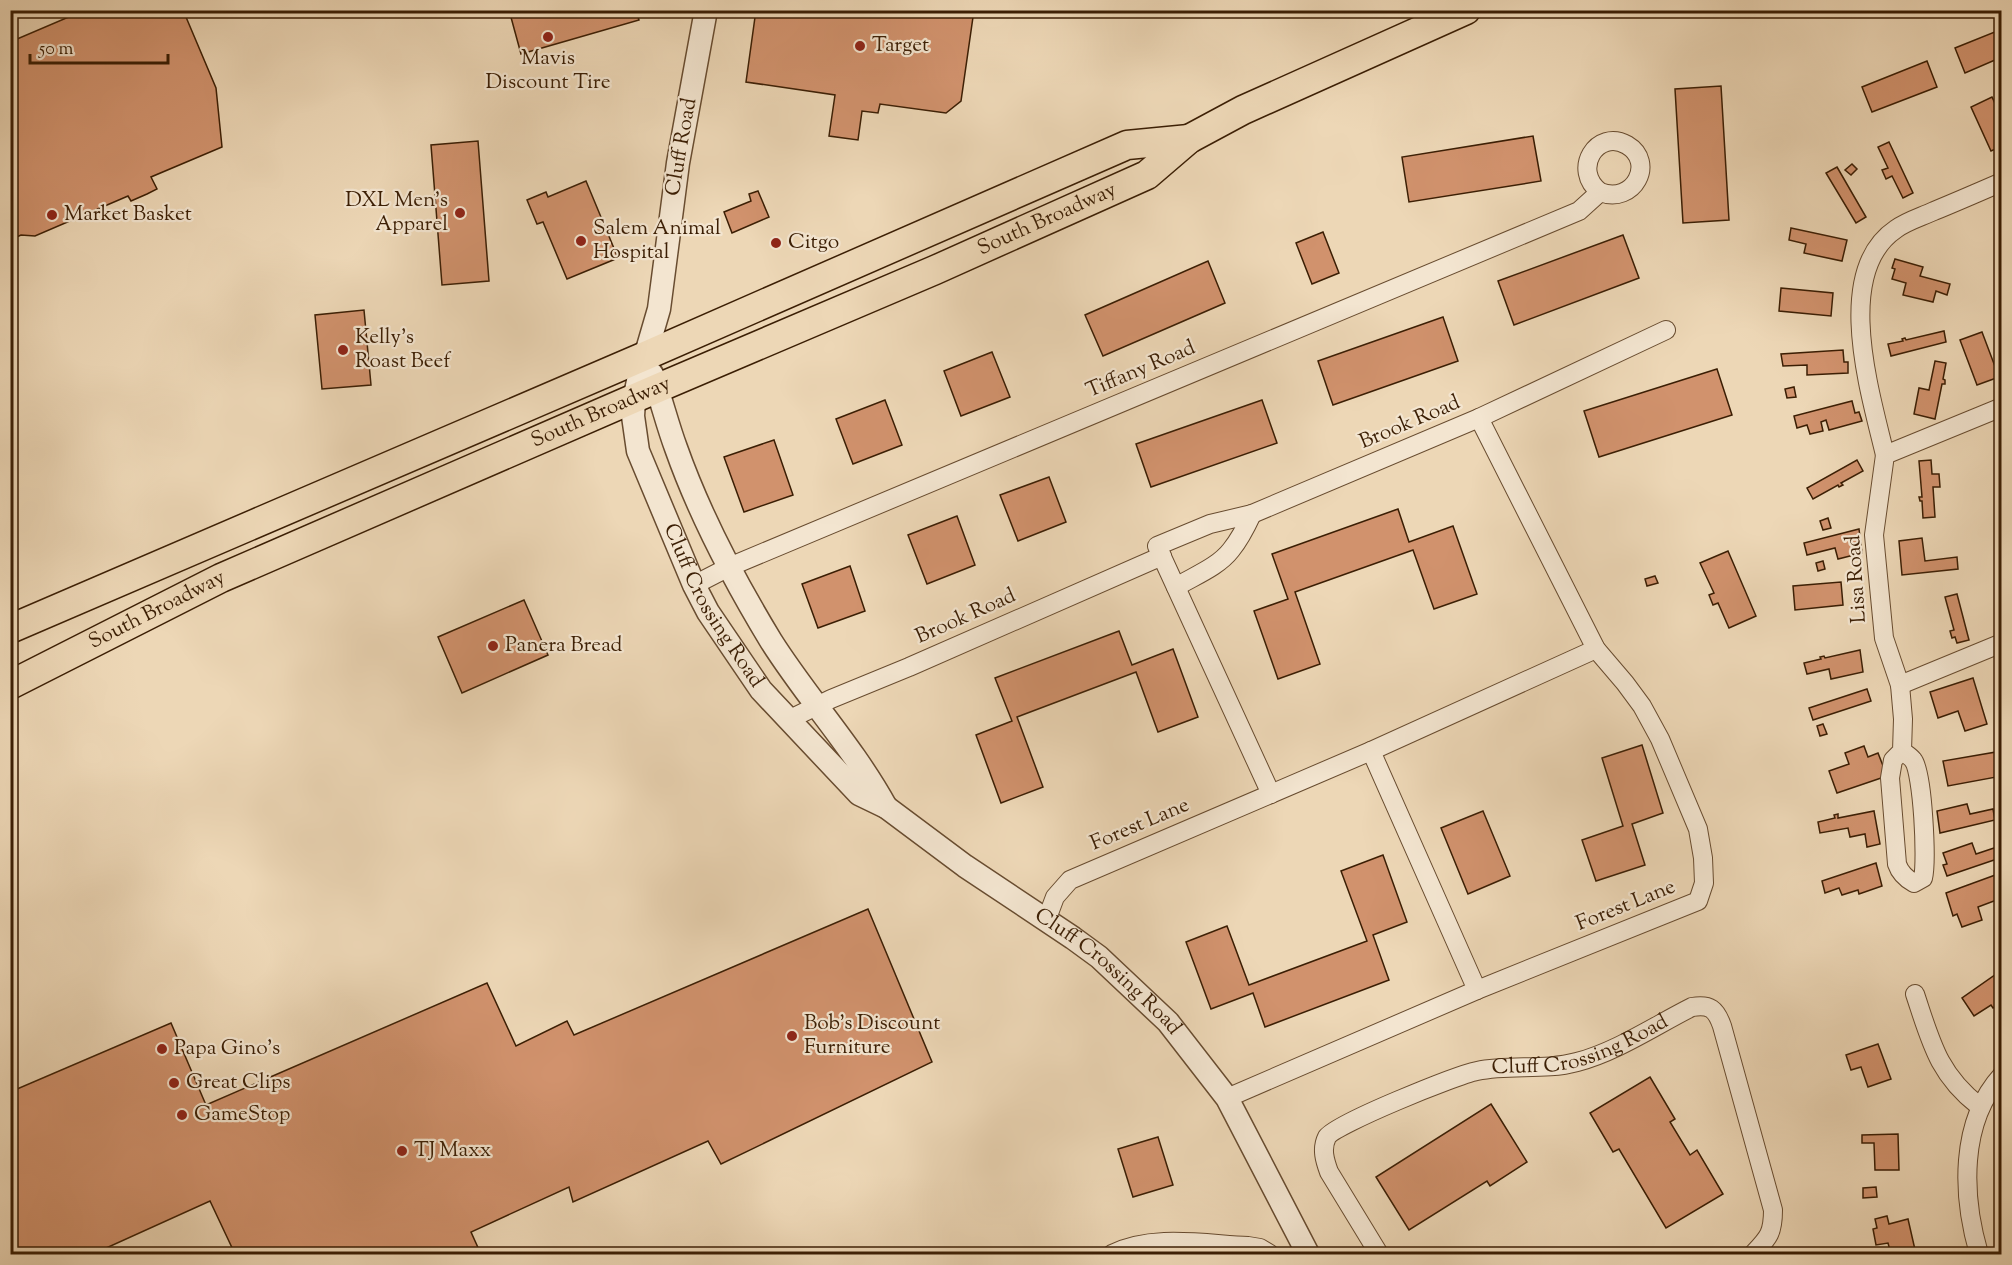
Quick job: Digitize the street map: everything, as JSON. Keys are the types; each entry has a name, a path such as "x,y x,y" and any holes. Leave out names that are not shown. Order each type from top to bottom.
{"main road":[{"name":"South Broadway","path":"10,685 221,578 924,275 1147,175 1189,139 1243,110 1466,10"},
{"name":"South Broadway","path":"10,629 645,356 1126,145 1189,139"}],"street":[{"name":"Cluff Road","path":"645,356 659,309 678,163 706,10"},
{"path":"2001,182 1895,229 1874,252 1868,267 1861,300 1861,322 1867,372 1885,456 2001,407"},
{"name":"Tiffany Road","path":"694,585 729,567 1579,211 1600,192"},
{"name":"Brook Road","path":"788,720 1160,551 1209,524 1252,514 1479,418 1666,330"},
{"name":"Cluff Crossing Road","path":"645,356 646,394 634,431 638,451 694,585 708,612 761,690 859,794 886,807 964,866 1099,957 1182,1038 1227,1098 1308,1254"},
{"name":"Cluff Crossing Road","path":"646,394 676,448 696,498 729,567 773,644 873,784 886,807"},
{"name":"Forest Lane","path":"1227,1098 1477,990 1698,901 1704,883 1698,829 1660,739 1642,706 1596,649 1479,418"},
{"name":"Lisa Road","path":"1885,456 1874,535 1884,638 1900,686 1903,719 1902,751 1893,760 1890,778 1897,864 1900,872 1914,883 1923,878 1926,859 1918,775 1913,760 1902,751"},
{"path":"1176,587 1229,553 1241,537 1252,514"},
{"path":"1160,551 1271,794"},
{"path":"1900,686 2001,644"},
{"name":"Forest Lane","path":"1046,921 1055,897 1070,880 1371,751 1596,649"},
{"path":"1371,751 1477,990"},
{"path":"1915,994 1931,1043 1942,1066 1953,1083 1979,1106"},
{"name":"Cluff Crossing Road","path":"1379,1254 1329,1172 1324,1159 1324,1146 1328,1135 1354,1120 1475,1071 1495,1068 1552,1067 1603,1053 1692,1007 1702,1005 1711,1008 1718,1015 1722,1026 1773,1210 1773,1225 1769,1237 1753,1254"},
{"path":"1979,1254 1970,1211 1968,1171 1970,1144 1979,1106 1990,1087 2001,1075"},
{"path":"1112,1254 1124,1248 1156,1243 1248,1246 1260,1248 1270,1254"}],"building":[{"path":"85,10 183,10 216,88 222,147 151,177 157,189 147,194 131,201 128,196 35,236 21,235 10,240 10,42"},
{"name":"Mavis Discount Tire","path":"509,10 636,10 639,20 521,54"},
{"name":"Target","path":"756,10 974,10 961,101 946,113 880,104 878,113 862,111 858,140 829,136 835,95 746,82"},
{"path":"2002,29 2002,57 1965,73 1955,48"},
{"path":"1927,61 1937,87 1872,112 1862,87"},
{"path":"1721,86 1729,220 1683,223 1675,89"},
{"path":"1992,97 2002,119 2002,146 1991,151 1971,107"},
{"path":"1533,136 1541,181 1409,202 1402,157"},
{"name":"DXL Men's Apparel","path":"478,141 489,281 442,285 431,145"},
{"path":"1889,142 1913,193 1903,198 1892,176 1886,179 1882,170 1888,168 1878,147"},
{"path":"1852,164 1857,169 1851,175 1845,170"},
{"path":"1837,167 1866,217 1856,223 1826,173"},
{"name":"Salem Animal Hospital","path":"586,181 618,258 567,279 543,222 537,224 527,200 546,192 548,197"},
{"path":"758,191 769,217 732,233 724,212 751,201 749,194"},
{"path":"1791,228 1847,240 1842,261 1804,253 1806,244 1789,240"},
{"path":"1323,232 1339,273 1312,284 1296,243"},
{"path":"1623,235 1639,278 1514,325 1498,281"},
{"path":"1895,259 1923,267 1920,276 1950,284 1947,295 1936,291 1933,302 1903,295 1906,283 1892,279"},
{"path":"1208,261 1225,303 1103,356 1085,315"},
{"path":"1781,288 1833,293 1831,316 1779,311"},
{"name":"Kelly's Roast Beef","path":"364,310 371,385 322,389 315,315"},
{"path":"1443,317 1458,361 1333,405 1318,361"},
{"path":"1944,331 1946,342 1891,356 1888,344 1903,341 1902,339 1905,338 1906,340"},
{"path":"1982,332 1999,377 1977,385 1960,340"},
{"path":"1843,350 1844,362 1848,362 1848,373 1807,375 1807,365 1783,366 1781,354"},
{"path":"992,352 1010,397 961,416 944,371"},
{"path":"1935,361 1946,363 1943,379 1945,384 1942,384 1935,419 1914,414 1919,388 1929,390"},
{"path":"1717,369 1732,415 1599,457 1584,411"},
{"path":"1794,387 1796,397 1787,398 1785,389"},
{"path":"885,400 902,445 853,464 836,419"},
{"path":"1262,400 1277,443 1151,487 1136,444"},
{"path":"1852,401 1855,413 1859,412 1862,421 1829,430 1826,420 1821,422 1823,431 1810,434 1807,425 1797,428 1794,416"},
{"path":"774,440 793,495 744,512 724,457"},
{"path":"1857,460 1863,471 1841,483 1843,485 1839,487 1838,485 1813,499 1807,488"},
{"path":"1931,460 1932,474 1939,474 1940,487 1933,487 1935,517 1923,518 1922,501 1919,497 1922,497 1919,461"},
{"path":"1049,477 1066,522 1018,541 1000,495"},
{"path":"1398,509 1409,542 1453,526 1477,594 1434,609 1413,550 1295,592 1320,664 1278,679 1254,611 1288,599 1272,554"},
{"path":"957,516 975,565 927,584 908,535"},
{"path":"1828,518 1831,528 1823,530 1820,521"},
{"path":"1859,529 1862,553 1838,559 1835,548 1807,555 1804,543"},
{"path":"1922,538 1925,561 1957,557 1958,569 1902,575 1899,541"},
{"path":"1728,551 1756,616 1729,628 1718,603 1713,605 1709,595 1714,593 1700,563"},
{"path":"1823,561 1825,569 1818,571 1816,563"},
{"path":"850,566 865,611 818,628 802,584"},
{"path":"1655,576 1658,583 1647,586 1645,579"},
{"path":"1841,582 1843,605 1795,610 1793,586"},
{"path":"1957,594 1969,640 1957,643 1950,631 1954,630 1945,597"},
{"name":"Panera Bread","path":"524,600 548,655 462,693 438,637"},
{"path":"1119,631 1132,665 1173,649 1198,717 1158,732 1136,672 1017,717 1043,787 1001,803 976,735 1012,721 995,678"},
{"path":"1860,650 1863,672 1831,679 1829,669 1807,674 1804,663 1821,659 1820,657 1824,656 1825,658"},
{"path":"1973,678 1987,724 1965,731 1958,711 1938,718 1930,692"},
{"path":"1867,689 1871,701 1813,720 1809,708"},
{"path":"1823,724 1827,734 1820,736 1817,726"},
{"path":"1642,745 1663,813 1632,824 1645,865 1596,881 1582,840 1623,826 1602,758"},
{"path":"1864,746 1868,757 1878,753 1887,776 1837,793 1829,771 1849,764 1845,753"},
{"path":"2002,751 2002,776 1948,786 1943,761"},
{"path":"1967,804 1970,814 1993,809 1995,820 1940,833 1937,811"},
{"path":"1483,811 1510,876 1468,894 1441,828"},
{"path":"1874,811 1880,844 1867,847 1865,834 1850,837 1848,828 1820,833 1818,822 1835,818 1834,815 1838,814 1838,818"},
{"path":"1972,843 1976,854 1997,847 2000,858 1947,876 1943,865 1947,864 1943,853"},
{"path":"1383,855 1407,922 1373,935 1389,980 1265,1027 1253,993 1211,1009 1186,942 1227,926 1249,985 1367,941 1341,871"},
{"path":"1876,863 1882,886 1859,894 1858,890 1842,895 1839,888 1825,893 1822,881"},
{"path":"1998,874 2002,884 2002,898 1978,907 1982,920 1962,927 1957,914 1953,916 1946,893"},
{"path":"868,909 932,1062 721,1164 708,1141 573,1202 569,1187 471,1232 480,1252 474,1254 235,1254 210,1201 93,1254 10,1254 10,1092 171,1023 206,1105 487,983 516,1046 567,1021 574,1035"},
{"path":"2002,970 2002,1003 1993,1008 1991,1005 1974,1016 1962,998"},
{"path":"1878,1044 1891,1079 1868,1087 1861,1067 1851,1070 1846,1055"},
{"path":"1650,1077 1675,1119 1670,1122 1690,1155 1697,1150 1723,1194 1666,1228 1619,1149 1613,1152 1590,1113"},
{"path":"1491,1104 1527,1162 1490,1186 1487,1181 1409,1230 1376,1177"},
{"path":"1898,1134 1899,1170 1875,1170 1874,1143 1862,1143 1862,1135"},
{"path":"1158,1137 1173,1185 1133,1197 1118,1149"},
{"path":"1876,1187 1877,1197 1863,1198 1863,1188"},
{"path":"1887,1216 1889,1224 1908,1219 1916,1254 1891,1254 1888,1243 1876,1245 1873,1229 1877,1228 1875,1219"}],"place":[{"name":"Mavis Discount Tire","path":"548,37"},
{"name":"Target","path":"860,46"},
{"name":"DXL Men's Apparel","path":"460,213"},
{"name":"Market Basket","path":"52,215"},
{"name":"Salem Animal Hospital","path":"581,241"},
{"name":"Citgo","path":"776,243"},
{"name":"Kelly's Roast Beef","path":"343,350"},
{"name":"Panera Bread","path":"493,646"},
{"name":"Bob's Discount Furniture","path":"792,1036"},
{"name":"Papa Gino's","path":"162,1049"},
{"name":"Great Clips","path":"174,1083"},
{"name":"GameStop","path":"182,1115"},
{"name":"TJ Maxx","path":"402,1151"}]}
